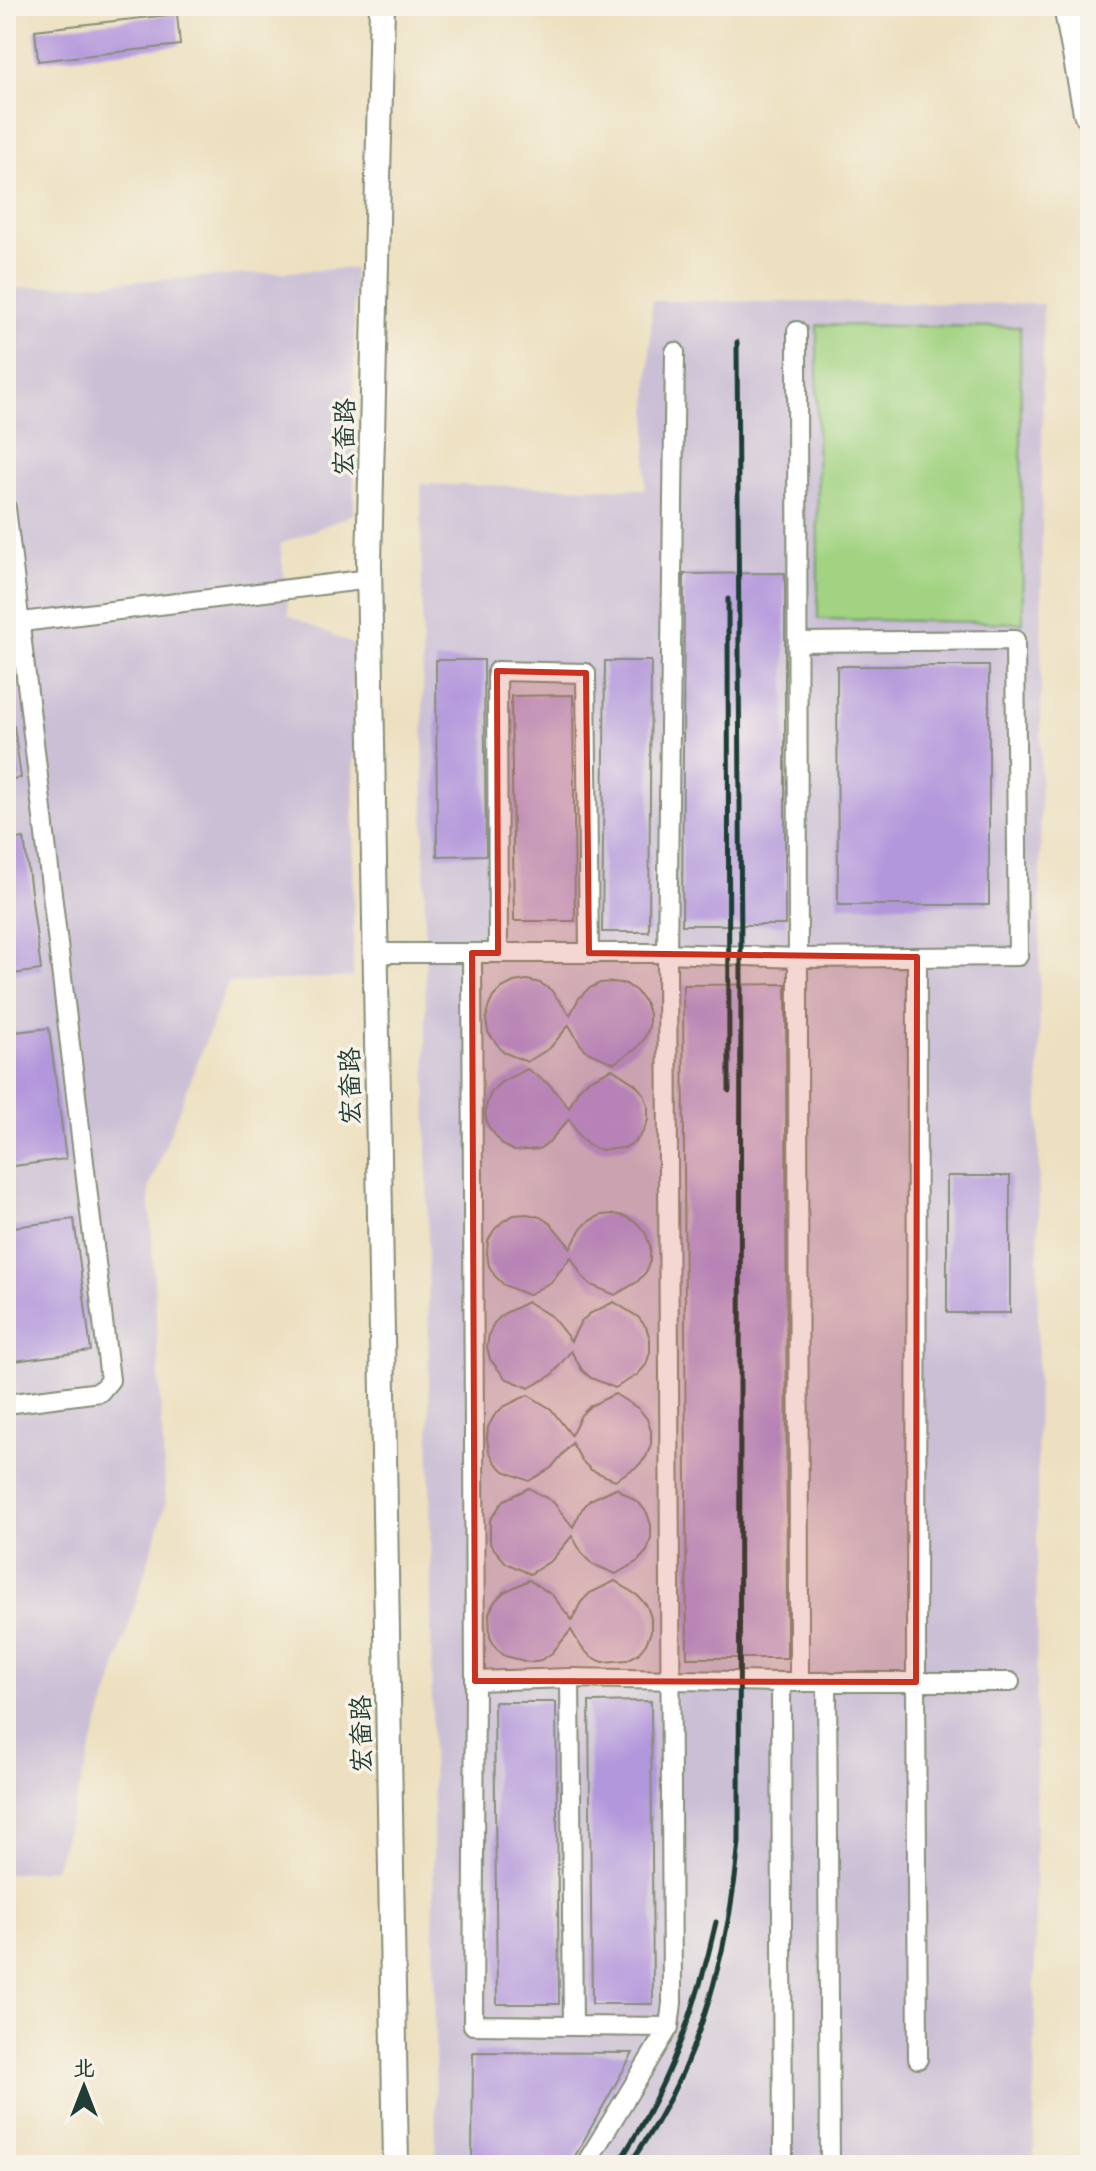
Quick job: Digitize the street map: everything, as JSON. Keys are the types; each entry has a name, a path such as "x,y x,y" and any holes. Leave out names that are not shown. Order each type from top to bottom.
{"highway":[{"path":"1070,6 1090,112"}],"street":[{"name":"宏奤路","path":"382,6 370,579 396,2165"},
{"path":"783,2165 797,958 797,331"},
{"path":"585,2165 669,2027 672,2003 667,953 675,352"},
{"path":"6,508 13,623 110,1380 100,1392 6,1404"},
{"path":"13,623 370,579"},
{"path":"376,953 667,953 797,958 1018,956 1015,640 799,642"},
{"path":"498,953 497,671 586,673 589,953"},
{"path":"472,953 473,2025 669,2027"},
{"path":"917,957 918,2059"},
{"path":"570,1678 573,2026"},
{"path":"475,1681 570,1678 1010,1682"},
{"path":"827,1681 830,2165"}],"highlighted area":[{"path":"497,671 586,673 589,953 917,957 916,1682 475,1681 472,953 498,953"}],"shaded area":[{"path":"354,268 354,514 280,544 289,615 354,645 353,977 228,983 149,1188 166,1503 55,1869 6,1874 6,289"},
{"path":"652,301 1043,304 1034,2165 436,2165 421,484 645,489"}],"green space":[{"path":"817,325 1020,327 1023,623 818,619"}],"building":[{"path":"177,14 180,45 38,61 35,30"},
{"path":"785,573 785,925 682,925 684,574"},
{"path":"436,660 484,660 486,855 437,856"},
{"path":"605,661 651,661 649,932 602,932"},
{"path":"837,666 989,666 989,905 838,905"},
{"path":"573,695 575,921 514,921 511,696"},
{"path":"14,726 21,778 6,780 6,727"},
{"path":"24,838 41,970 6,975 6,841"},
{"path":"527,980 551,990 570,1015 588,989 600,983 626,984 645,1002 649,1014 649,1027 644,1039 636,1049 614,1063 589,1053 569,1025 550,1048 527,1062 503,1052 488,1032 488,1008 502,988"},
{"path":"786,984 787,1658 687,1658 683,985"},
{"path":"49,1028 66,1159 6,1167 6,1033"},
{"path":"527,1069 550,1085 569,1108 578,1090 587,1081 612,1069 644,1094 648,1120 643,1132 635,1142 624,1148 600,1150 588,1145 579,1136 569,1119 539,1149 514,1151 503,1145 488,1126 485,1114 492,1091 501,1082"},
{"path":"947,1176 1010,1176 1010,1313 947,1313"},
{"path":"527,1214 551,1224 571,1248 580,1230 589,1221 601,1215 627,1217 646,1234 650,1260 646,1272 637,1282 615,1295 591,1285 571,1257 551,1282 528,1295 504,1285 489,1266 488,1241 503,1221 514,1215"},
{"path":"74,1219 91,1351 6,1362 6,1228"},
{"path":"528,1302 552,1317 571,1341 580,1323 589,1314 614,1302 638,1317 646,1327 650,1352 646,1365 637,1375 615,1388 591,1378 582,1370 571,1351 552,1375 529,1388 505,1378 490,1359 487,1347 489,1334 503,1314"},
{"path":"615,1394 639,1409 647,1419 651,1444 638,1466 615,1480 591,1470 572,1443 551,1468 529,1481 504,1471 489,1451 488,1427 494,1416 503,1407 528,1395 551,1409 571,1435 581,1415 590,1406"},
{"path":"529,1488 553,1502 573,1527 590,1500 616,1488 639,1503 647,1513 651,1538 647,1551 638,1561 616,1574 592,1564 572,1536 552,1560 530,1574 506,1563 490,1544 490,1520 504,1500"},
{"path":"529,1580 552,1595 572,1620 581,1602 590,1593 615,1581 647,1606 651,1632 646,1644 638,1654 627,1660 603,1662 591,1657 582,1648 571,1630 552,1653 541,1660 529,1662 505,1656 490,1637 489,1613 504,1592"},
{"path":"651,1701 653,2004 592,2004 589,1702"},
{"path":"494,1702 556,1702 559,2004 497,2004"},
{"path":"473,2052 633,2053 570,2165 472,2165"}],"railway":[{"path":"629,2165 676,2087 703,2020 723,1948 739,1842 741,957 737,342"},
{"path":"728,599 729,1091"},
{"path":"617,2165 635,2137 678,2048 716,1922"}]}
